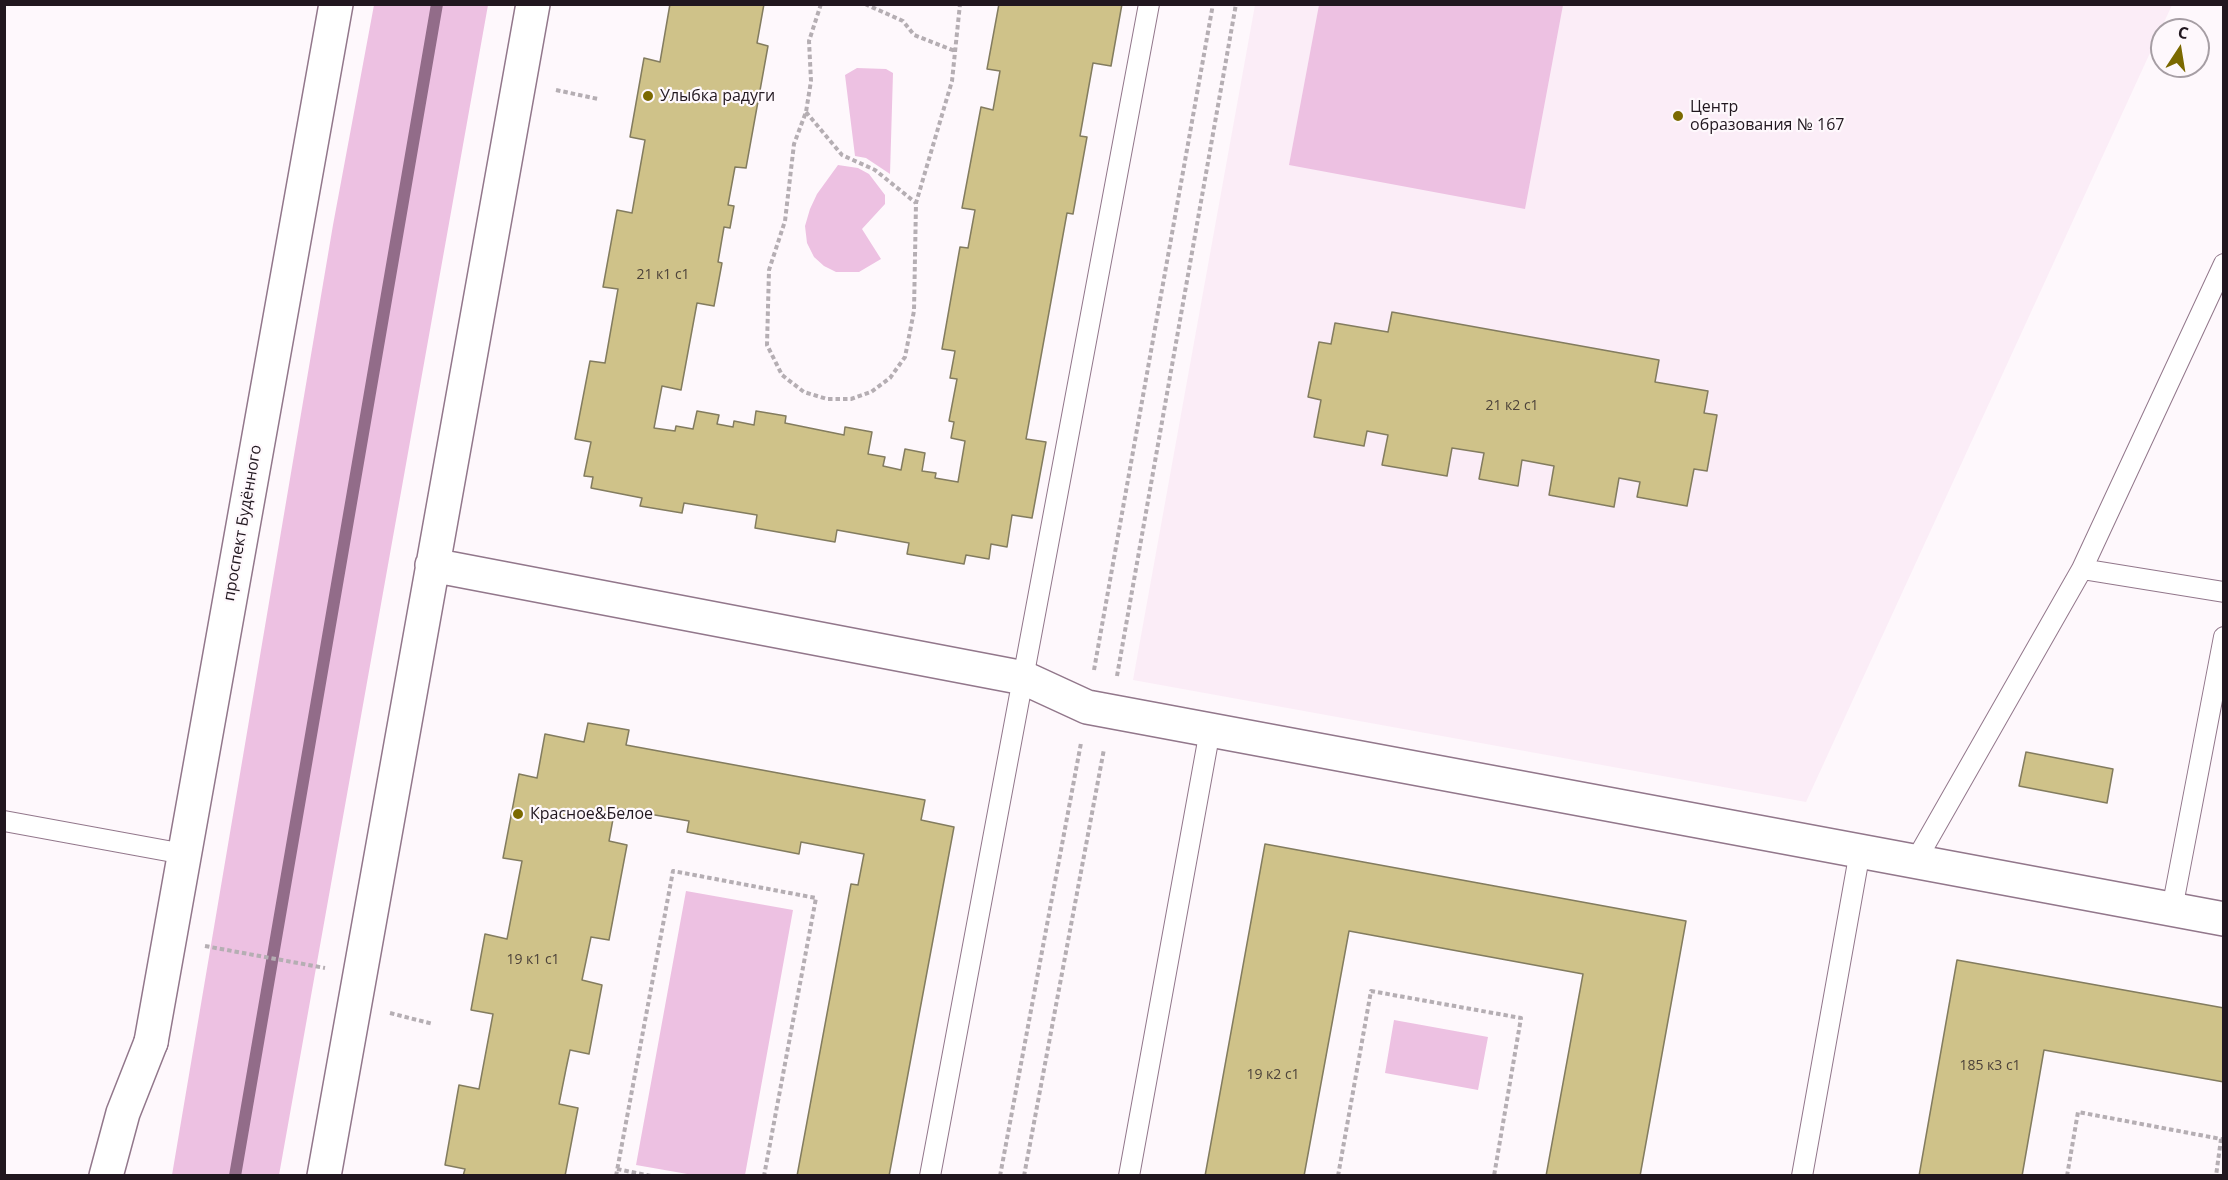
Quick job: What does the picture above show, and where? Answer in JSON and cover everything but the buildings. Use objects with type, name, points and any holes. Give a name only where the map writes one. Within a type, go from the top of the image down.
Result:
[{"type":"street","name":"проспект Будённого","points":[[127,1176],[336,4]]},
{"type":"street","points":[[324,1176],[533,4]]},
{"type":"street","points":[[432,565],[1024,678],[1099,710],[2223,919]]},
{"type":"street","name":"проспект Будённого","points":[[106,1176],[123,1113],[151,1042]]},
{"type":"lane","points":[[930,1176],[1149,4]]},
{"type":"lane","points":[[1915,862],[2082,568],[2223,264]]},
{"type":"lane","points":[[2082,568],[2223,592]]},
{"type":"lane","points":[[2172,909],[2223,637]]},
{"type":"lane","points":[[1129,1176],[1210,730]]},
{"type":"lane","points":[[4,820],[184,854]]},
{"type":"lane","points":[[1802,1176],[1860,851]]},
{"type":"path","points":[[821,4],[809,41],[811,81],[806,112],[794,144],[785,221],[768,270],[767,345],[782,375],[804,392],[835,399],[851,399],[871,392],[890,378],[905,357],[914,311],[916,203],[952,81],[960,4]]},
{"type":"path","points":[[865,4],[903,21],[914,35],[955,51]]},
{"type":"path","points":[[1024,1176],[1213,4]]},
{"type":"path","points":[[1000,1176],[1099,710],[1236,4]]},
{"type":"path","points":[[806,112],[842,155],[875,170],[916,203]]},
{"type":"path","points":[[616,1176],[673,871],[816,898],[764,1176]]},
{"type":"path","points":[[169,939],[360,974]]},
{"type":"path","points":[[1338,1176],[1371,992],[1521,1018],[1494,1176]]},
{"type":"path","points":[[2067,1176],[2078,1112],[2222,1139],[2216,1176]]},
{"type":"path","points":[[617,1169],[651,1176]]},
{"type":"shaded area","points":[[374,5],[488,5],[279,1175],[172,1175],[333,225]]},
{"type":"shaded area","points":[[1255,5],[2172,5],[2166,18],[2150,18],[2150,53],[1806,802],[1133,680]]},
{"type":"shaded area","points":[[1319,5],[1563,5],[1525,209],[1289,165]]},
{"type":"shaded area","points":[[857,68],[886,69],[893,73],[890,174],[866,158],[855,156],[845,75]]},
{"type":"shaded area","points":[[838,165],[858,168],[869,174],[885,195],[885,204],[862,229],[881,259],[859,272],[836,272],[824,266],[814,257],[807,243],[805,226],[810,209],[817,194]]},
{"type":"shaded area","points":[[686,891],[793,910],[745,1175],[693,1175],[636,1165]]},
{"type":"shaded area","points":[[1394,1020],[1488,1037],[1478,1090],[1385,1073]]},
{"type":"waterway","points":[[235,1176],[437,4]]},
{"type":"place","name":"Улыбка радуги","points":[[648,96]]},
{"type":"place","name":"Центр образования № 167","points":[[1678,116]]},
{"type":"place","name":"Красное&Белое","points":[[518,814]]}]
